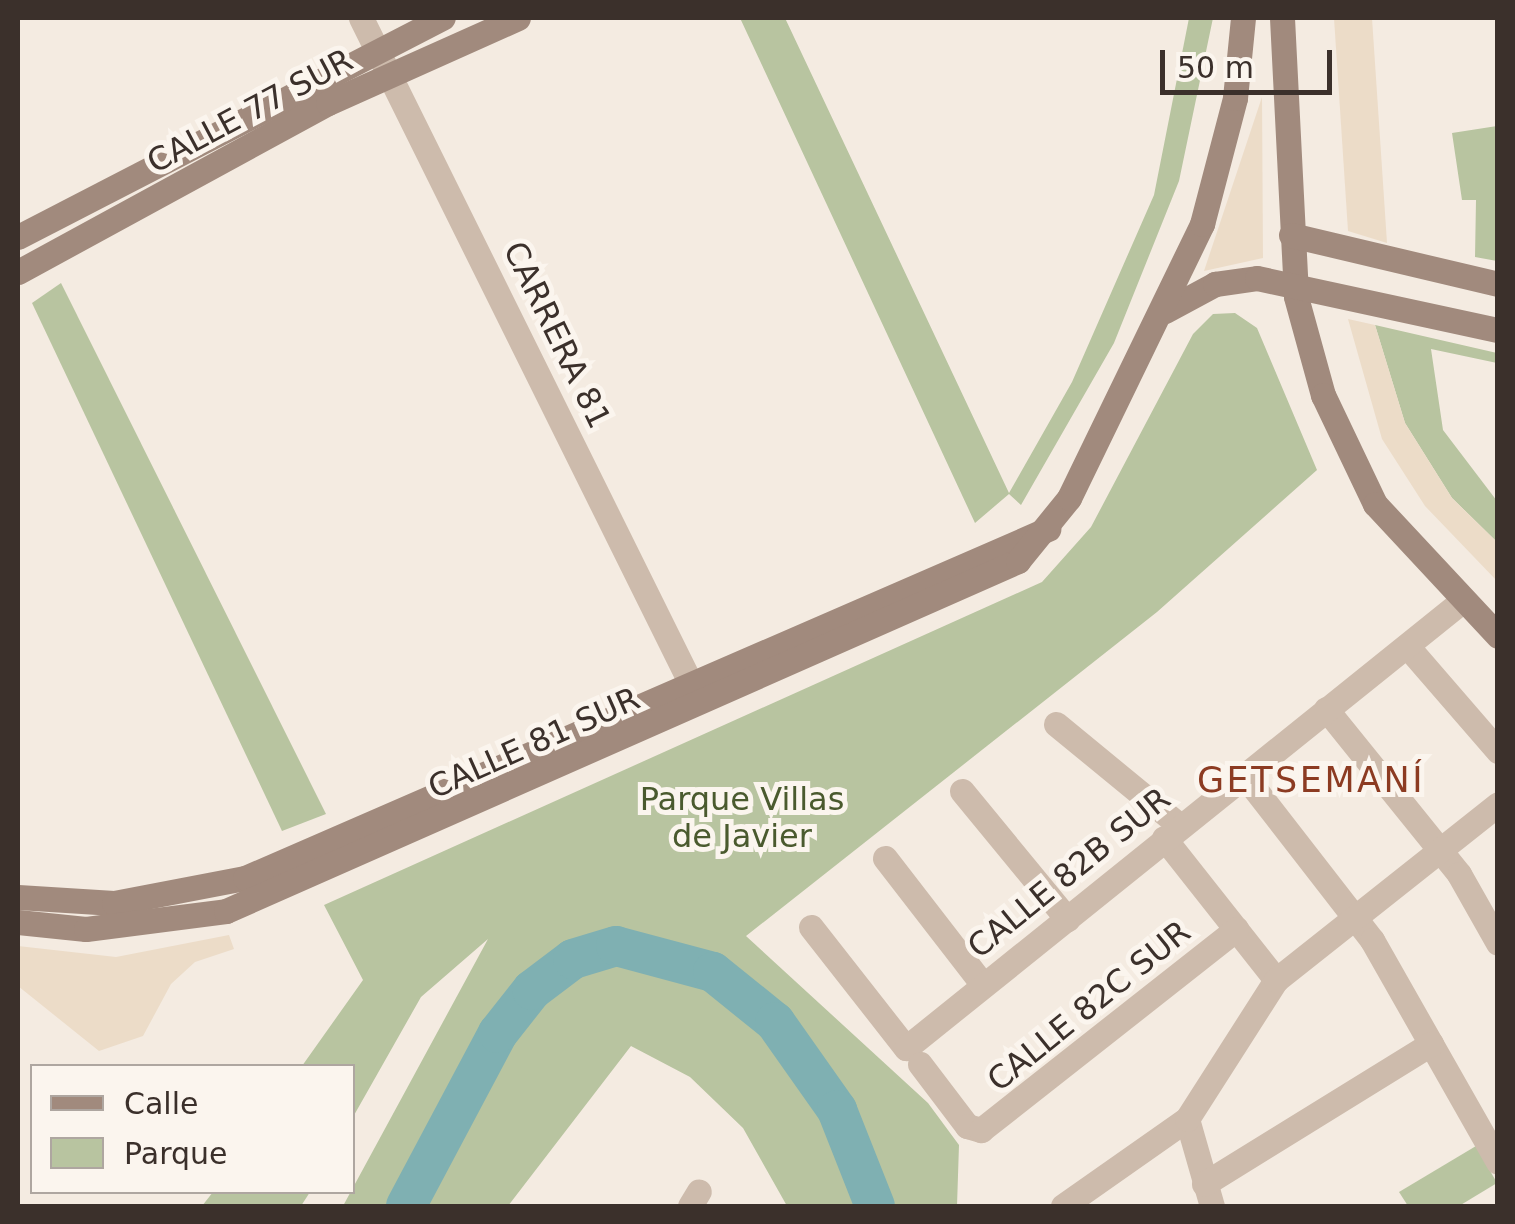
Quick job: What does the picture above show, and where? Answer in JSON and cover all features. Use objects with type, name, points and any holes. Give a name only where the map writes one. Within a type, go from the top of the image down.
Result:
[{"type":"street","name":"CARRERA 81","points":[[360,18],[690,682]]},
{"type":"street","name":"CALLE 77 SUR","points":[[18,237],[376,47],[443,18]]},
{"type":"street","name":"CALLE 77 SUR","points":[[18,272],[390,74],[518,18]]},
{"type":"street","name":"CALLE 81 SUR","points":[[18,922],[86,929],[226,911],[996,573],[1048,529],[1165,312],[1219,165],[1243,18]]},
{"type":"street","points":[[1282,18],[1294,281],[1311,361],[1359,476],[1462,601],[1498,636]]},
{"type":"street","points":[[1292,234],[1498,284]]},
{"type":"street","points":[[1165,312],[1216,284],[1294,281],[1498,330]]},
{"type":"street","name":"CALLE 81 SUR","points":[[18,897],[114,904],[245,878],[1048,529]]},
{"type":"street","name":"CALLE 82B SUR","points":[[913,1056],[983,985],[1462,601]]},
{"type":"street","points":[[1407,646],[1498,752]]},
{"type":"street","points":[[1326,709],[1439,850],[1498,942]]},
{"type":"street","points":[[1056,724],[1171,832],[1236,929],[1276,980]]},
{"type":"street","points":[[1244,775],[1354,915],[1490,1133],[1498,1162]]},
{"type":"street","points":[[962,791],[1067,918]]},
{"type":"street","points":[[1063,1206],[1187,1119],[1276,980],[1498,804]]},
{"type":"street","points":[[886,858],[983,985]]},
{"type":"street","points":[[811,927],[913,1056]]},
{"type":"street","name":"CALLE 82C SUR","points":[[913,1056],[968,1126],[981,1130],[1236,929]]},
{"type":"street","points":[[1187,1119],[1208,1195],[1431,1044]]},
{"type":"green space","points":[[740,18],[785,18],[1009,493],[1072,382],[1154,195],[1189,18],[1213,18],[1179,181],[1114,343],[1021,505],[1009,494],[975,523]]},
{"type":"green space","points":[[1498,126],[1497,261],[1475,257],[1476,200],[1462,200],[1452,133]]},
{"type":"green space","points":[[61,283],[326,814],[282,831],[32,303]]},
{"type":"green space","name":"Parque Villas de Javier","points":[[1235,313],[1257,328],[1317,470],[1157,612],[746,936],[928,1103],[959,1145],[957,1206],[787,1206],[743,1128],[690,1077],[631,1046],[508,1206],[343,1206],[350,1194],[355,1194],[355,1184],[488,939],[421,997],[355,1113],[355,1064],[303,1064],[363,980],[324,905],[1042,582],[1091,527],[1193,334],[1213,314]]},
{"type":"green space","points":[[1375,325],[1497,353],[1497,363],[1431,349],[1443,430],[1497,501],[1497,542],[1452,498],[1405,423]]},
{"type":"green space","points":[[1476,1146],[1497,1183],[1459,1206],[1408,1206],[1399,1192]]},
{"type":"green space","points":[[211,1194],[309,1194],[301,1206],[202,1206]]},
{"type":"shaded area","points":[[1334,18],[1372,18],[1387,243],[1348,231]]},
{"type":"shaded area","points":[[1262,97],[1263,258],[1204,271]]},
{"type":"shaded area","points":[[1348,319],[1375,325],[1405,423],[1452,498],[1497,542],[1497,581],[1425,506],[1382,439]]},
{"type":"shaded area","points":[[229,935],[234,949],[195,962],[171,984],[143,1036],[99,1051],[18,986],[18,946],[116,957]]},
{"type":"waterway","points":[[406,1206],[498,1033],[532,990],[573,959],[616,946],[713,972],[775,1022],[837,1110],[875,1206]]},
{"type":"district","name":"GETSEMANÍ","points":[[1311,780]]}]
